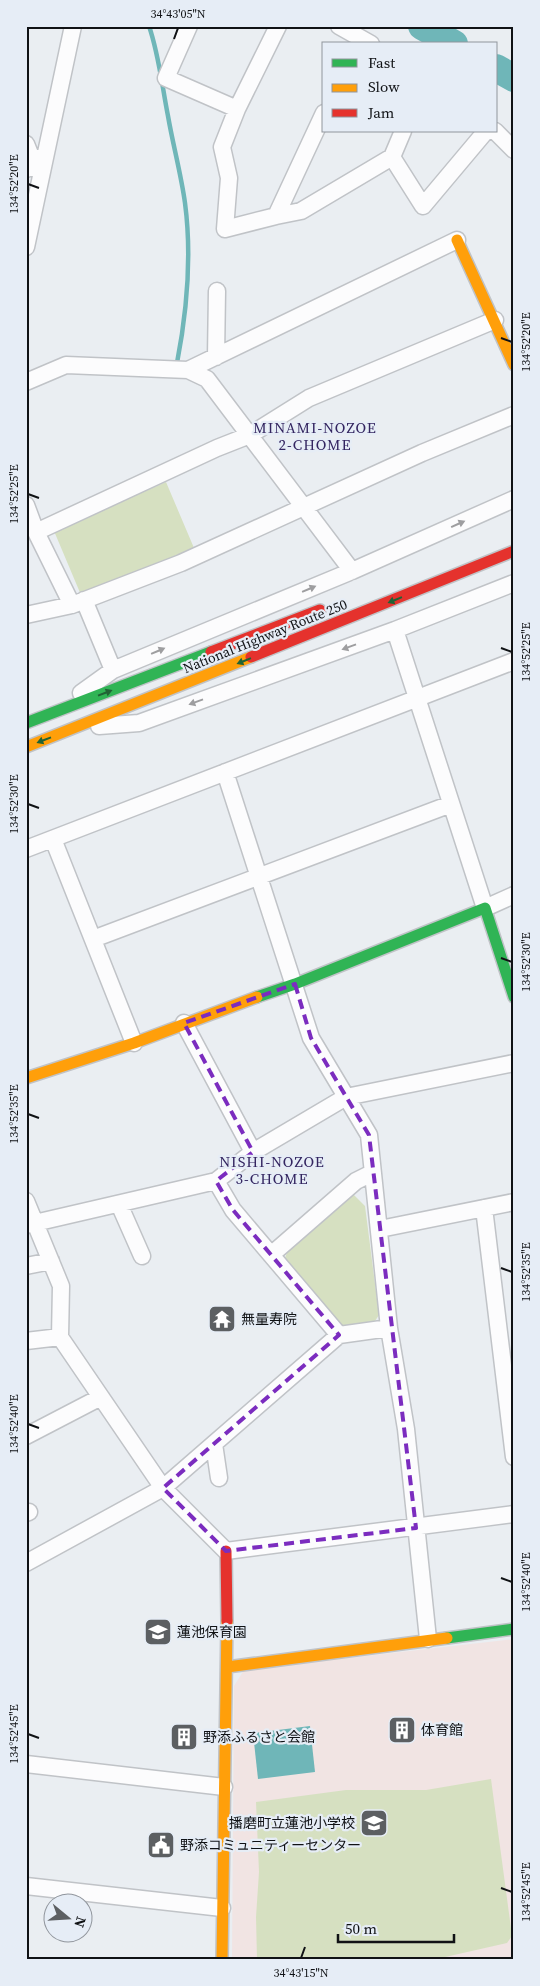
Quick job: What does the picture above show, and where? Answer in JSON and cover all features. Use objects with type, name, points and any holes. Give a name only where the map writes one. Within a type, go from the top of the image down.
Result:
[{"type":"main road","points":[[457,240],[514,365]]},
{"type":"main road","name":"National Highway Route 250","points":[[26,747],[514,551]]},
{"type":"main road","name":"National Highway Route 250","points":[[26,723],[333,605]]},
{"type":"main road","points":[[26,1077],[134,1043],[184,1023],[295,984],[485,908],[514,997]]},
{"type":"main road","points":[[222,1960],[227,1667],[226,1551]]},
{"type":"main road","points":[[227,1667],[514,1629]]},
{"type":"street","points":[[26,246],[73,26]]},
{"type":"street","points":[[189,26],[166,78],[237,109]]},
{"type":"street","points":[[278,26],[237,109],[222,147],[229,178],[225,229],[301,211],[392,157],[404,132]]},
{"type":"street","points":[[339,26],[362,41]]},
{"type":"street","points":[[276,216],[322,117]]},
{"type":"street","points":[[392,157],[423,206],[485,132]]},
{"type":"street","points":[[496,132],[514,150]]},
{"type":"street","points":[[26,144],[30,154],[43,164]]},
{"type":"street","points":[[26,168],[43,164]]},
{"type":"street","points":[[188,370],[457,240]]},
{"type":"street","points":[[216,357],[217,291]]},
{"type":"street","points":[[36,532],[217,448],[250,435],[309,398],[495,320]]},
{"type":"street","points":[[26,382],[66,365],[188,370],[207,379],[352,571]]},
{"type":"street","points":[[26,615],[78,602],[180,563],[422,453],[514,415]]},
{"type":"street","points":[[51,714],[113,670],[352,571],[514,499]]},
{"type":"street","points":[[26,505],[36,532],[78,602],[113,670]]},
{"type":"street","points":[[77,727],[139,723],[395,630],[514,583]]},
{"type":"street","points":[[395,630],[485,908],[514,895]]},
{"type":"street","points":[[26,848],[514,661]]},
{"type":"street","points":[[225,772],[311,1038],[369,1136],[390,1328],[406,1429],[428,1639]]},
{"type":"street","points":[[93,939],[451,804]]},
{"type":"street","points":[[53,839],[134,1043]]},
{"type":"street","points":[[184,1023],[253,1152]]},
{"type":"street","points":[[31,1224],[216,1181],[253,1152],[346,1097],[514,1062]]},
{"type":"street","points":[[270,1255],[356,1181],[372,1173]]},
{"type":"street","points":[[216,1181],[233,1210],[339,1335]]},
{"type":"street","points":[[26,1201],[31,1224],[61,1286],[60,1337],[163,1488],[226,1551],[514,1514]]},
{"type":"street","points":[[380,1229],[514,1202]]},
{"type":"street","points":[[119,1204],[142,1256]]},
{"type":"street","points":[[484,1208],[514,1458]]},
{"type":"street","points":[[26,1266],[51,1262]]},
{"type":"street","points":[[26,1563],[163,1488],[339,1335],[390,1328]]},
{"type":"street","points":[[26,1341],[60,1337]]},
{"type":"street","points":[[26,1436],[101,1397]]},
{"type":"street","points":[[214,1444],[222,1468]]},
{"type":"street","points":[[26,1764],[224,1787]]},
{"type":"street","points":[[26,1886],[222,1908]]},
{"type":"highlighted area","points":[[295,984],[311,1038],[369,1135],[416,1528],[226,1551],[163,1488],[339,1335],[233,1210],[216,1181],[253,1152],[184,1023]]},
{"type":"shaded area","name":"播磨町立蓮池小学校","points":[[514,1639],[514,1960],[232,1960],[234,1686],[244,1670]]},
{"type":"green space","points":[[166,482],[194,548],[81,595],[54,531]]},
{"type":"green space","points":[[352,1193],[365,1206],[379,1315],[373,1324],[347,1328],[337,1322],[284,1260],[290,1246]]},
{"type":"green space","points":[[491,1779],[512,1936],[507,1943],[432,1960],[257,1960],[256,1917],[259,1872],[256,1802],[346,1790],[426,1790]]},
{"type":"water","points":[[310,1726],[315,1772],[258,1779],[253,1733]]},
{"type":"waterway","points":[[149,26],[158,59],[187,223],[187,283],[177,363]]},
{"type":"waterway","points":[[422,26],[450,42]]},
{"type":"waterway","points":[[498,69],[514,78]]},
{"type":"traffic: fast","points":[[26,723],[211,652]]},
{"type":"traffic: fast","points":[[257,997],[295,984],[485,908],[514,997]]},
{"type":"traffic: fast","points":[[447,1638],[514,1629]]},
{"type":"traffic: slow","points":[[457,240],[514,365]]},
{"type":"traffic: slow","points":[[26,747],[251,657]]},
{"type":"traffic: slow","points":[[26,1078],[134,1043],[257,997]]},
{"type":"traffic: slow","points":[[222,1960],[227,1621]]},
{"type":"traffic: slow","points":[[227,1667],[447,1638]]},
{"type":"traffic: jam","points":[[251,657],[514,551]]},
{"type":"traffic: jam","points":[[211,652],[320,610]]},
{"type":"traffic: jam","points":[[226,1551],[227,1621]]},
{"type":"place","name":"無量寿院","points":[[222,1319]]},
{"type":"place","name":"蓮池保育園","points":[[158,1632]]},
{"type":"place","name":"体育館","points":[[402,1730]]},
{"type":"place","name":"野添ふるさと会館","points":[[184,1737]]},
{"type":"place","name":"播磨町立蓮池小学校","points":[[374,1823]]},
{"type":"place","name":"野添コミュニティーセンター","points":[[161,1845]]},
{"type":"district","name":"MINAMI-NOZOE 2-CHOME","points":[[315,436]]},
{"type":"district","name":"NISHI-NOZOE 3-CHOME","points":[[272,1170]]}]
